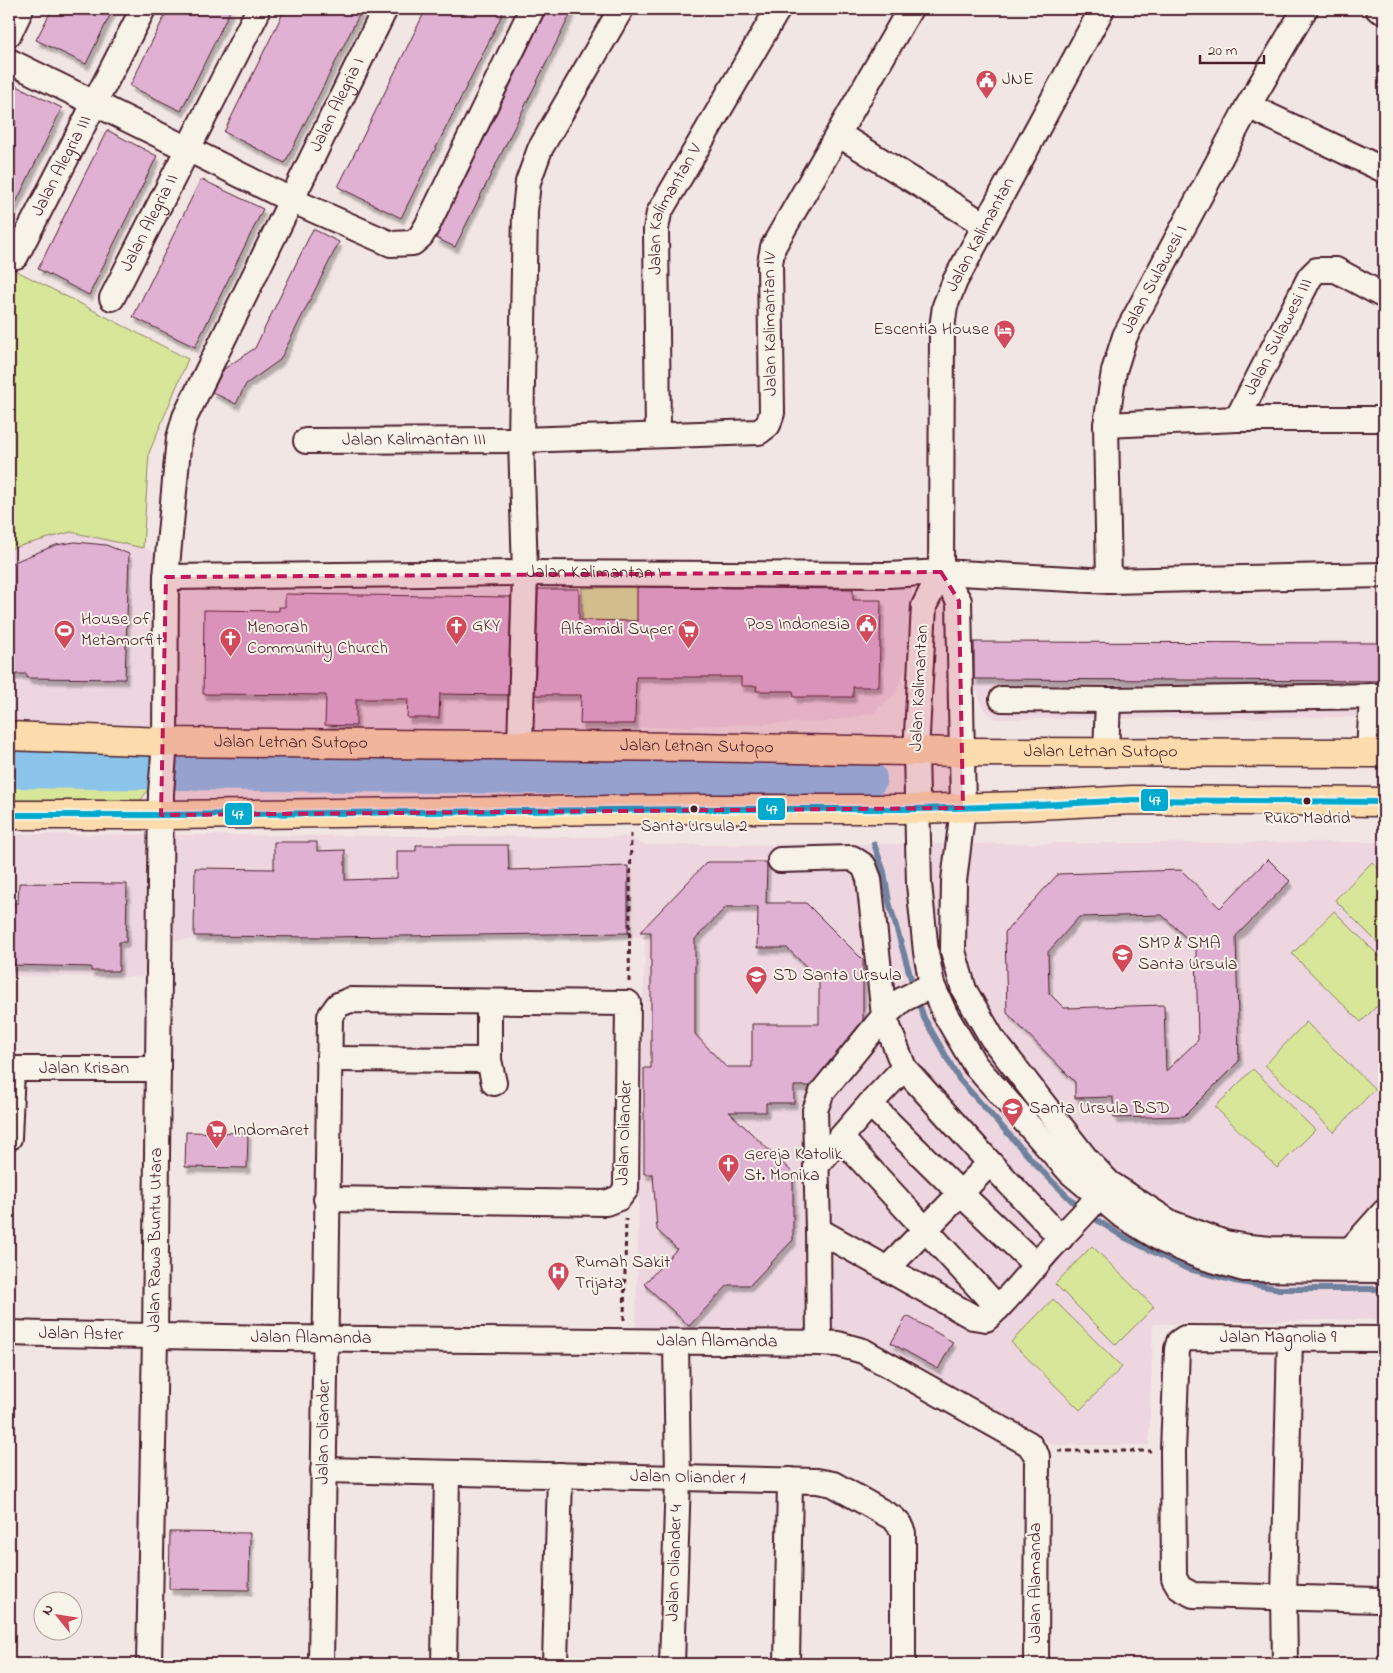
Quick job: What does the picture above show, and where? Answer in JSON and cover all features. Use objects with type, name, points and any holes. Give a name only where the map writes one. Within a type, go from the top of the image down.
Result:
[{"type":"main road","name":"Jalan Letnan Sutopo","points":[[9,736],[164,752],[520,746],[1106,754],[1377,753]]},
{"type":"main road","points":[[9,814],[161,804],[631,810],[916,809],[1132,800],[1384,802]]},
{"type":"street","points":[[9,34],[21,9]]},
{"type":"street","name":"Jalan Alegria III","points":[[16,256],[143,9]]},
{"type":"street","name":"Jalan Alegria I","points":[[166,577],[179,438],[185,417],[384,9]]},
{"type":"street","points":[[9,62],[291,200],[391,244],[412,243],[421,236],[427,226],[532,9]]},
{"type":"street","points":[[520,746],[525,573],[521,440],[525,212],[528,182],[540,150],[621,9]]},
{"type":"street","name":"Jalan Kalimantan V","points":[[658,435],[656,230],[659,213],[778,9]]},
{"type":"street","name":"Jalan Kalimantan IV","points":[[521,440],[759,432],[768,425],[772,413],[770,255],[910,9]]},
{"type":"street","name":"Jalan Kalimantan","points":[[1096,1200],[975,1065],[945,1014],[918,991],[926,952],[919,884],[916,752],[924,606],[942,572],[943,321],[945,306],[955,281],[1102,9]]},
{"type":"street","name":"Jalan Sulawesi I","points":[[1109,581],[1106,425],[1114,371],[1125,336],[1248,106],[1306,9]]},
{"type":"street","points":[[1378,9],[1384,12]]},
{"type":"street","name":"Jalan Alegria II","points":[[112,298],[256,15]]},
{"type":"street","points":[[1248,106],[1384,170]]},
{"type":"street","points":[[838,134],[986,225]]},
{"type":"street","name":"Jalan Sulawesi III","points":[[1237,419],[1310,277],[1317,270],[1336,270],[1371,291],[1384,296]]},
{"type":"street","points":[[1106,425],[1237,419],[1384,419]]},
{"type":"street","name":"Jalan Kalimantan III","points":[[306,441],[521,440]]},
{"type":"street","name":"Jalan Kalimantan","points":[[942,572],[959,601],[964,808],[954,881],[954,951],[964,990],[992,1038],[1087,1160],[1096,1200]]},
{"type":"street","name":"Jalan Kalimantan I","points":[[166,577],[525,573],[888,574],[942,572],[1109,581],[1384,575]]},
{"type":"street","name":"Jalan Rawa Buntu Utara","points":[[149,1664],[166,577]]},
{"type":"street","points":[[1002,699],[1108,700],[1378,696],[1377,753]]},
{"type":"street","points":[[1106,754],[1108,700]]},
{"type":"street","points":[[780,860],[852,858],[864,866],[869,879],[884,1016],[904,1068],[1061,1238]]},
{"type":"street","points":[[819,1343],[815,1110],[822,1092],[884,1016],[918,991]]},
{"type":"street","name":"Jalan Oliander","points":[[321,1664],[324,1338],[326,1199],[330,1016],[338,1005],[350,1000],[628,1002],[626,1189],[619,1198],[606,1203],[326,1199]]},
{"type":"street","points":[[329,1059],[492,1071],[489,1002]]},
{"type":"street","points":[[816,1166],[904,1068]]},
{"type":"street","points":[[9,1138],[10,1069]]},
{"type":"street","name":"Jalan Krisan","points":[[10,1069],[158,1069]]},
{"type":"street","points":[[870,1104],[960,1194],[1036,1265]]},
{"type":"street","points":[[841,1138],[998,1308]]},
{"type":"street","points":[[887,1269],[990,1163]]},
{"type":"street","points":[[818,1230],[973,1317],[986,1318],[998,1308],[1096,1200],[1164,1242],[1200,1245],[1244,1269],[1276,1270],[1350,1260],[1384,1250]]},
{"type":"street","points":[[1350,1260],[1384,1212]]},
{"type":"street","points":[[1350,1260],[1384,1270]]},
{"type":"street","name":"Jalan Aster","points":[[9,1333],[155,1337]]},
{"type":"street","name":"Jalan Alamanda","points":[[155,1337],[819,1343],[838,1344],[862,1351],[1029,1444],[1034,1450],[1037,1456],[1036,1664]]},
{"type":"street","name":"Jalan Magnolia 9","points":[[1173,1451],[1177,1349],[1179,1342],[1185,1338],[1384,1339]]},
{"type":"street","points":[[1285,1664],[1284,1597],[1290,1338]]},
{"type":"street","name":"Jalan Oliander 4","points":[[672,1664],[678,1478],[676,1342]]},
{"type":"street","points":[[1173,1451],[1174,1578],[1180,1588],[1192,1595],[1379,1600],[1384,1598]]},
{"type":"street","name":"Jalan Oliander 1","points":[[323,1470],[790,1480],[817,1481],[832,1484],[893,1518],[899,1524],[903,1533],[903,1664]]},
{"type":"street","points":[[444,1664],[447,1472]]},
{"type":"street","points":[[556,1664],[560,1475]]},
{"type":"street","points":[[787,1664],[790,1480]]},
{"type":"path","points":[[628,1002],[631,810]]},
{"type":"path","points":[[624,1340],[626,1189]]},
{"type":"path","points":[[1034,1450],[1173,1451]]},
{"type":"highlighted area","points":[[941,572],[959,601],[963,808],[161,815],[166,577]]},
{"type":"shaded area","points":[[71,532],[148,549],[194,591],[912,586],[905,669],[895,694],[873,713],[826,722],[519,731],[199,730],[9,724],[9,549]]},
{"type":"shaded area","points":[[1384,641],[1384,717],[996,719],[983,709],[973,679],[974,642]]},
{"type":"shaded area","name":"Santa Ursula BSD","points":[[9,834],[625,837],[647,845],[1384,842],[1384,1319],[1153,1324],[1149,1445],[1054,1445],[854,1332],[636,1328],[645,937],[147,940],[148,977],[9,976]]},
{"type":"green space","points":[[9,267],[188,359],[149,453],[143,548],[71,532],[9,549]]},
{"type":"green space","points":[[637,587],[637,621],[582,621],[582,588]]},
{"type":"green space","points":[[9,751],[143,753],[152,763],[151,780],[146,793],[138,803],[9,802],[9,786],[136,787],[138,764],[9,762]]},
{"type":"green space","points":[[1372,862],[1384,874],[1384,949],[1335,900]]},
{"type":"green space","points":[[1334,911],[1384,961],[1384,999],[1361,1022],[1292,954]]},
{"type":"green space","points":[[1306,1022],[1375,1089],[1334,1132],[1265,1065]]},
{"type":"green space","points":[[1253,1069],[1315,1130],[1277,1168],[1215,1107]]},
{"type":"green space","points":[[1092,1246],[1154,1307],[1116,1345],[1055,1284]]},
{"type":"green space","points":[[1053,1299],[1122,1367],[1080,1410],[1011,1342]]},
{"type":"water","points":[[9,762],[138,764],[137,787],[9,786]]},
{"type":"building","points":[[52,9],[113,9],[86,64],[36,40]]},
{"type":"building","points":[[168,9],[231,9],[181,111],[130,86]]},
{"type":"building","points":[[285,9],[362,9],[285,163],[224,132]]},
{"type":"building","points":[[426,9],[505,9],[401,218],[338,187]]},
{"type":"building","points":[[546,9],[573,9],[455,247],[436,238]]},
{"type":"building","points":[[9,82],[62,108],[9,217]]},
{"type":"building","points":[[107,130],[157,156],[89,295],[38,269]]},
{"type":"building","points":[[201,179],[263,209],[195,347],[133,317]]},
{"type":"building","points":[[313,229],[339,242],[280,360],[246,384],[236,404],[212,392],[224,369],[255,348]]},
{"type":"building","points":[[75,542],[106,545],[129,554],[125,679],[27,678],[27,674],[9,674],[9,564],[56,545]]},
{"type":"building","points":[[637,587],[853,589],[853,600],[881,600],[879,687],[853,687],[853,697],[794,697],[793,691],[756,691],[757,686],[741,686],[741,677],[636,677],[635,724],[580,724],[581,695],[535,695],[538,589],[579,589],[579,620],[637,621]]},
{"type":"building","points":[[285,594],[511,597],[508,695],[440,694],[439,718],[407,718],[408,699],[356,699],[356,726],[325,725],[326,695],[203,694],[204,610],[279,611],[279,607],[285,607]]},
{"type":"building","points":[[974,642],[1384,643],[1384,681],[974,679]]},
{"type":"building","points":[[274,842],[317,842],[317,851],[345,850],[345,880],[397,878],[397,851],[416,851],[416,845],[508,845],[509,870],[628,866],[628,933],[323,937],[194,936],[195,868],[274,869]]},
{"type":"building","name":"SMP & SMA Santa Ursula","points":[[1268,859],[1290,881],[1236,936],[1239,1061],[1184,1116],[1114,1118],[1113,1097],[1075,1098],[1075,1082],[1007,1013],[1005,932],[1058,874],[1181,870],[1220,908]],"holes":[[[1162,915],[1196,947],[1198,1040],[1166,1071],[1164,1005],[1064,1008],[1049,993],[1048,952],[1079,917]]]},
{"type":"building","points":[[707,862],[767,862],[766,903],[806,903],[863,960],[863,1020],[810,1086],[794,1086],[794,1103],[766,1103],[766,1112],[729,1112],[793,1173],[793,1240],[750,1285],[728,1285],[689,1326],[644,1284],[677,1249],[657,1230],[653,1174],[644,1174],[644,1068],[651,1068],[651,932],[640,932]],"holes":[[[726,907],[758,907],[757,948],[787,948],[819,979],[819,1024],[752,1024],[752,1067],[726,1067],[695,1034],[695,939]]]},
{"type":"building","points":[[19,883],[127,884],[126,942],[119,942],[119,971],[91,971],[91,967],[9,965],[9,903],[18,903]]},
{"type":"building","name":"Indomaret","points":[[186,1132],[248,1133],[247,1168],[185,1167]]},
{"type":"building","points":[[907,1316],[953,1342],[938,1369],[891,1343]]},
{"type":"building","points":[[170,1532],[250,1533],[249,1590],[169,1589]]},
{"type":"waterway","points":[[9,769],[868,779]]},
{"type":"waterway","points":[[874,844],[884,872],[889,902],[914,989]]},
{"type":"waterway","points":[[917,998],[924,1018],[959,1079],[1039,1168],[1081,1210]]},
{"type":"waterway","points":[[1089,1215],[1122,1236],[1186,1268],[1235,1281],[1279,1289],[1384,1289]]},
{"type":"transit line","name":"47","points":[[9,815],[917,809],[1132,800],[1384,802]]},
{"type":"place","name":"JNE","points":[[986,99]]},
{"type":"place","name":"Escentia House","points":[[1005,349]]},
{"type":"place","name":"Pos Indonesia","points":[[866,644]]},
{"type":"place","name":"GKY","points":[[456,645]]},
{"type":"place","name":"House of Metamorfit","points":[[65,649]]},
{"type":"place","name":"Alfamidi Super","points":[[689,649]]},
{"type":"place","name":"Menorah Community Church","points":[[231,657]]},
{"type":"place","name":"Ruko Madrid","points":[[1307,801]]},
{"type":"place","name":"Santa Ursula 2","points":[[694,809]]},
{"type":"place","name":"SMP & SMA Santa Ursula","points":[[1122,973]]},
{"type":"place","name":"SD Santa Ursula","points":[[757,995]]},
{"type":"place","name":"Santa Ursula BSD","points":[[1013,1128]]},
{"type":"place","name":"Indomaret","points":[[217,1150]]},
{"type":"place","name":"Gereja Katolik St. Monika","points":[[728,1184]]},
{"type":"place","name":"Rumah Sakit Trijata","points":[[559,1292]]}]
